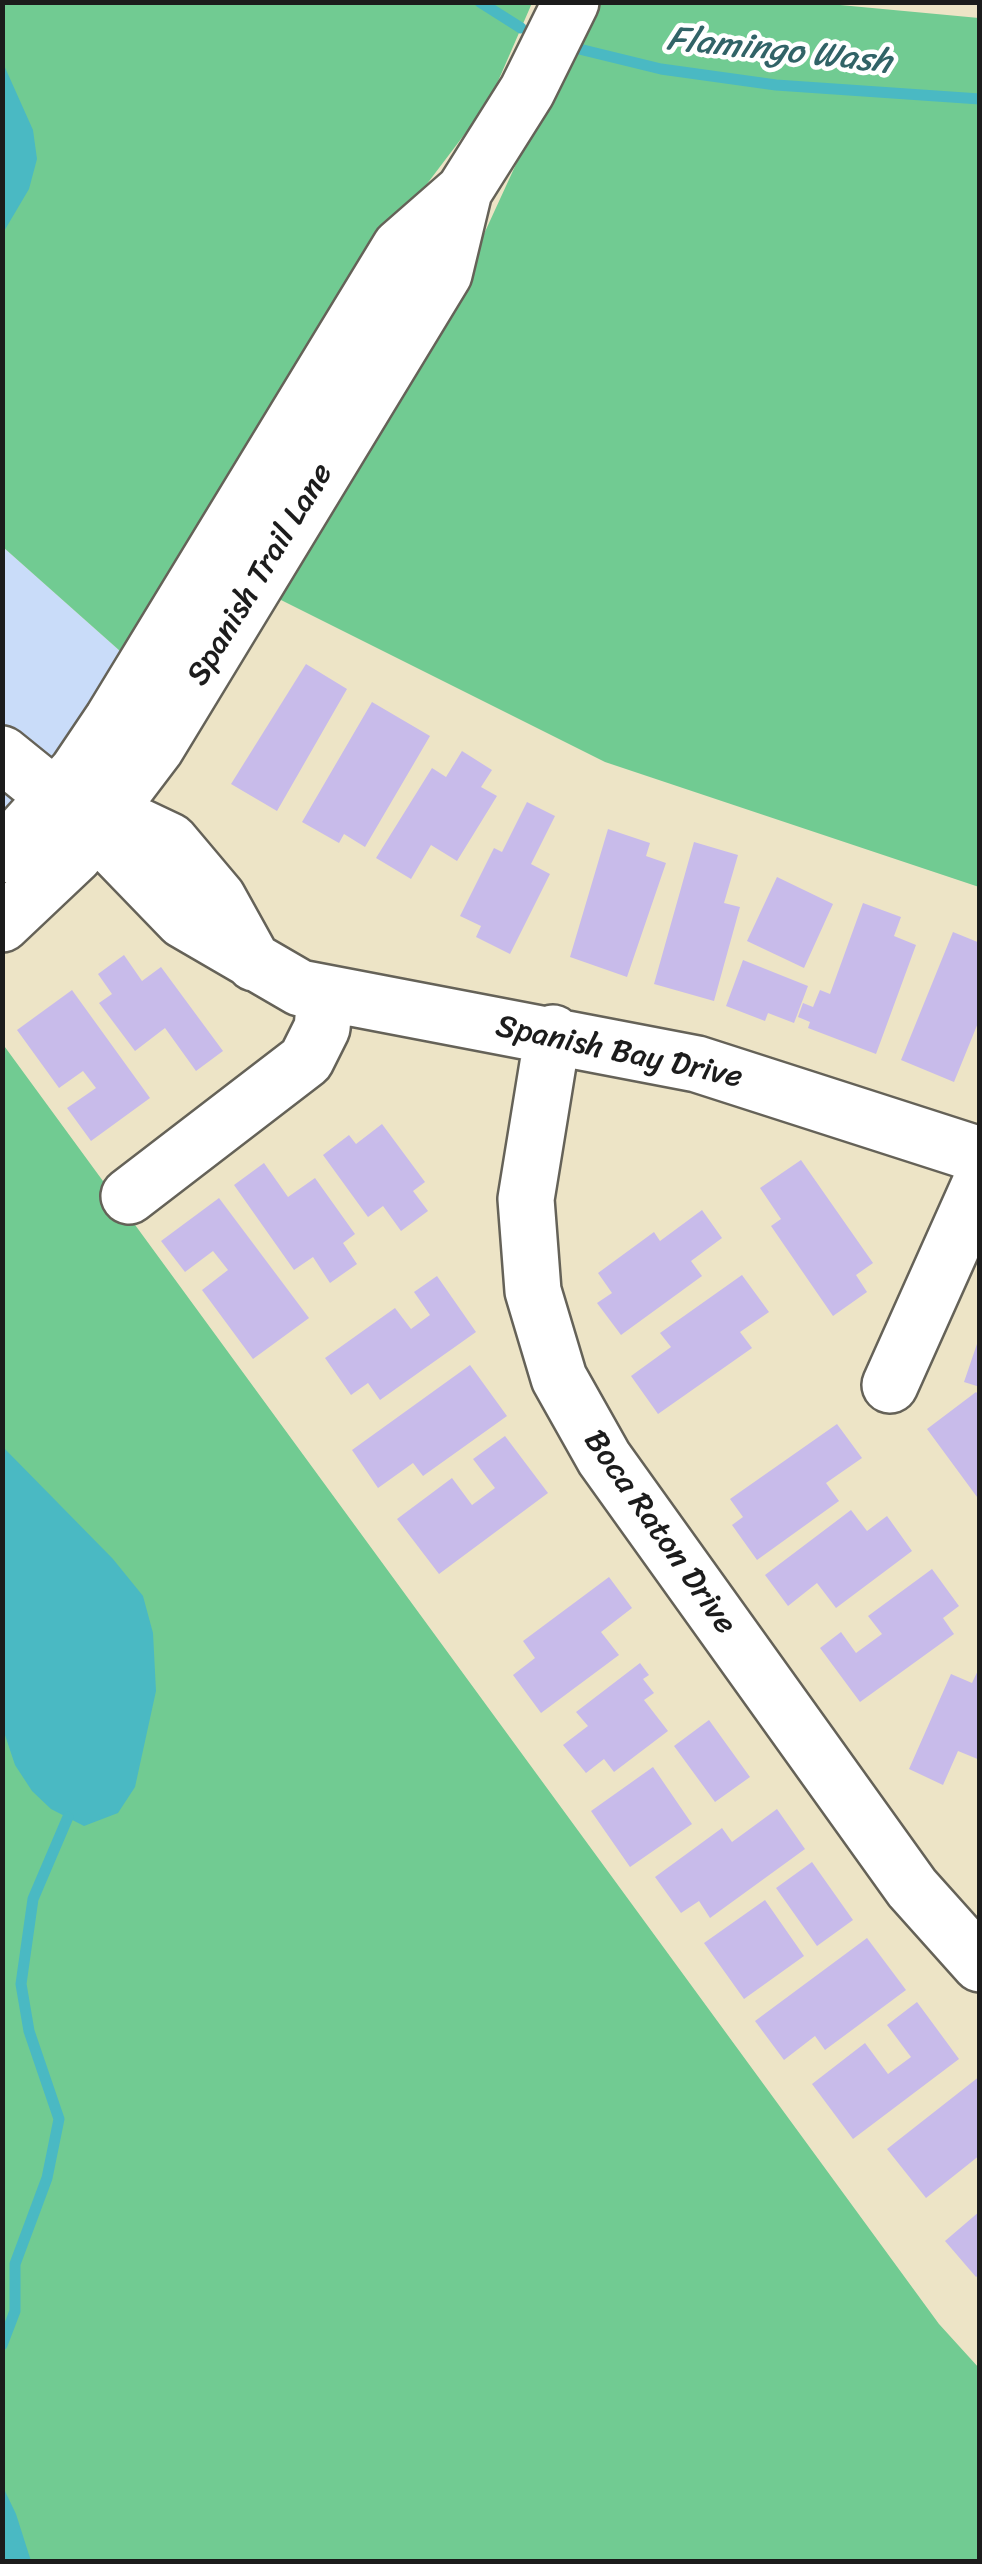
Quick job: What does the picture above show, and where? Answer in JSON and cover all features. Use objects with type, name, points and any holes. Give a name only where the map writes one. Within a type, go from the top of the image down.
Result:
[{"type":"street","name":"Spanish Trail Lane","points":[[2,855],[76,814],[156,748],[444,274],[464,190],[527,91],[571,2]]},
{"type":"street","points":[[2,754],[76,814]]},
{"type":"street","name":"Spanish Trail Lane","points":[[2,924],[76,814]]},
{"type":"street","name":"Spanish Bay Drive","points":[[76,814],[132,824],[170,841],[218,898],[255,965],[324,996],[553,1033],[697,1064],[980,1155]]},
{"type":"street","points":[[129,1196],[306,1060],[322,1028],[324,996]]},
{"type":"street","name":"Boca Raton Drive","points":[[553,1033],[526,1199],[533,1291],[559,1378],[579,1420],[638,1506],[912,1888],[980,1964]]},
{"type":"street","points":[[890,1385],[980,1184]]},
{"type":"shaded area","points":[[3,547],[129,659],[3,830]]},
{"type":"green space","points":[[808,2],[979,18],[979,887],[605,762],[267,593],[461,284],[590,3]]},
{"type":"green space","points":[[3,3],[532,3],[489,102],[386,238],[129,659],[3,547]]},
{"type":"green space","points":[[2,1043],[939,2324],[979,2368],[979,2561],[3,2561]]},
{"type":"water","points":[[3,63],[33,130],[37,159],[29,189],[3,233]]},
{"type":"water","points":[[3,1447],[113,1559],[143,1596],[153,1633],[156,1691],[135,1787],[118,1813],[84,1826],[51,1809],[32,1791],[15,1765],[3,1729]]},
{"type":"water","points":[[3,2487],[16,2514],[31,2561],[3,2561]]},
{"type":"building","points":[[306,664],[347,689],[277,811],[231,784]]},
{"type":"building","points":[[372,702],[430,736],[365,847],[344,834],[339,843],[302,822]]},
{"type":"building","points":[[462,751],[492,770],[481,787],[497,796],[457,861],[431,845],[411,879],[376,858],[432,768],[446,777]]},
{"type":"building","points":[[527,802],[555,816],[531,864],[550,874],[510,954],[476,937],[481,926],[460,916],[494,848],[502,852]]},
{"type":"building","points":[[608,829],[650,843],[646,856],[666,863],[627,977],[570,957]]},
{"type":"building","points":[[694,842],[738,855],[724,903],[740,907],[714,1001],[654,984]]},
{"type":"building","points":[[777,877],[833,904],[804,968],[747,941]]},
{"type":"building","points":[[863,903],[901,917],[894,936],[916,945],[876,1054],[808,1028],[810,1022],[798,1017],[803,1003],[813,1007],[820,990],[830,994]]},
{"type":"building","points":[[953,932],[980,943],[980,1018],[954,1082],[901,1060]]},
{"type":"building","points":[[124,955],[142,981],[161,967],[223,1051],[196,1071],[165,1028],[135,1051],[99,1003],[112,994],[98,974]]},
{"type":"building","points":[[743,960],[808,986],[794,1023],[768,1013],[765,1021],[726,1006]]},
{"type":"building","points":[[72,990],[150,1098],[91,1141],[67,1108],[96,1088],[83,1071],[59,1088],[17,1030]]},
{"type":"building","points":[[382,1124],[425,1182],[413,1191],[428,1211],[401,1231],[383,1206],[368,1217],[323,1155],[349,1135],[356,1144]]},
{"type":"building","points":[[801,1160],[873,1263],[856,1275],[867,1292],[833,1316],[771,1226],[781,1219],[760,1188]]},
{"type":"building","points":[[264,1163],[288,1197],[315,1178],[355,1234],[343,1243],[357,1264],[330,1283],[313,1257],[294,1270],[234,1185]]},
{"type":"building","points":[[219,1198],[309,1318],[253,1359],[202,1290],[228,1270],[213,1251],[185,1272],[161,1241]]},
{"type":"building","points":[[702,1210],[722,1238],[691,1261],[702,1276],[621,1335],[597,1303],[612,1293],[598,1273],[654,1232],[660,1241]]},
{"type":"building","points":[[742,1275],[769,1312],[740,1332],[752,1348],[658,1414],[631,1376],[671,1347],[660,1333]]},
{"type":"building","points":[[437,1276],[476,1332],[380,1400],[368,1383],[351,1395],[325,1358],[395,1308],[411,1329],[430,1315],[414,1292]]},
{"type":"building","points":[[980,1338],[980,1387],[964,1382]]},
{"type":"building","points":[[470,1365],[507,1416],[423,1476],[413,1463],[378,1488],[352,1450]]},
{"type":"building","points":[[976,1392],[980,1396],[980,1501],[927,1429]]},
{"type":"building","points":[[837,1424],[862,1458],[826,1483],[839,1501],[757,1560],[732,1525],[743,1517],[730,1499]]},
{"type":"building","points":[[505,1436],[548,1493],[439,1574],[397,1519],[452,1478],[472,1505],[495,1488],[473,1459]]},
{"type":"building","points":[[851,1510],[867,1531],[887,1516],[912,1551],[836,1608],[817,1583],[788,1606],[765,1575]]},
{"type":"building","points":[[932,1569],[959,1606],[943,1618],[954,1634],[860,1702],[820,1648],[841,1632],[856,1653],[882,1634],[868,1616]]},
{"type":"building","points":[[609,1577],[632,1608],[601,1632],[619,1655],[541,1713],[513,1675],[535,1658],[523,1641]]},
{"type":"building","points":[[640,1663],[649,1675],[643,1679],[654,1693],[644,1700],[668,1731],[614,1772],[604,1759],[586,1773],[563,1745],[588,1726],[576,1712]]},
{"type":"building","points":[[980,1666],[980,1760],[958,1751],[943,1785],[909,1769],[951,1674],[972,1683]]},
{"type":"building","points":[[709,1720],[750,1777],[715,1802],[674,1746]]},
{"type":"building","points":[[653,1767],[692,1824],[630,1867],[591,1811]]},
{"type":"building","points":[[777,1809],[805,1849],[710,1918],[699,1901],[681,1913],[655,1877],[722,1828],[732,1842]]},
{"type":"building","points":[[812,1862],[853,1920],[817,1946],[776,1888]]},
{"type":"building","points":[[765,1900],[804,1956],[744,1999],[704,1943]]},
{"type":"building","points":[[867,1938],[906,1990],[825,2050],[815,2036],[784,2060],[755,2021]]},
{"type":"building","points":[[917,2002],[959,2059],[853,2139],[812,2084],[865,2043],[888,2074],[911,2057],[887,2025]]},
{"type":"building","points":[[980,2076],[980,2155],[926,2198],[887,2149]]},
{"type":"building","points":[[980,2211],[980,2274],[976,2277],[945,2241]]},
{"type":"waterway","name":"Flamingo Wash","points":[[480,2],[521,28]]},
{"type":"waterway","name":"Flamingo Wash","points":[[575,48],[661,69],[776,85],[980,99]]},
{"type":"waterway","points":[[2,2345],[15,2311],[15,2264],[47,2178],[59,2119],[29,2031],[21,1984],[33,1899],[68,1817]]}]
